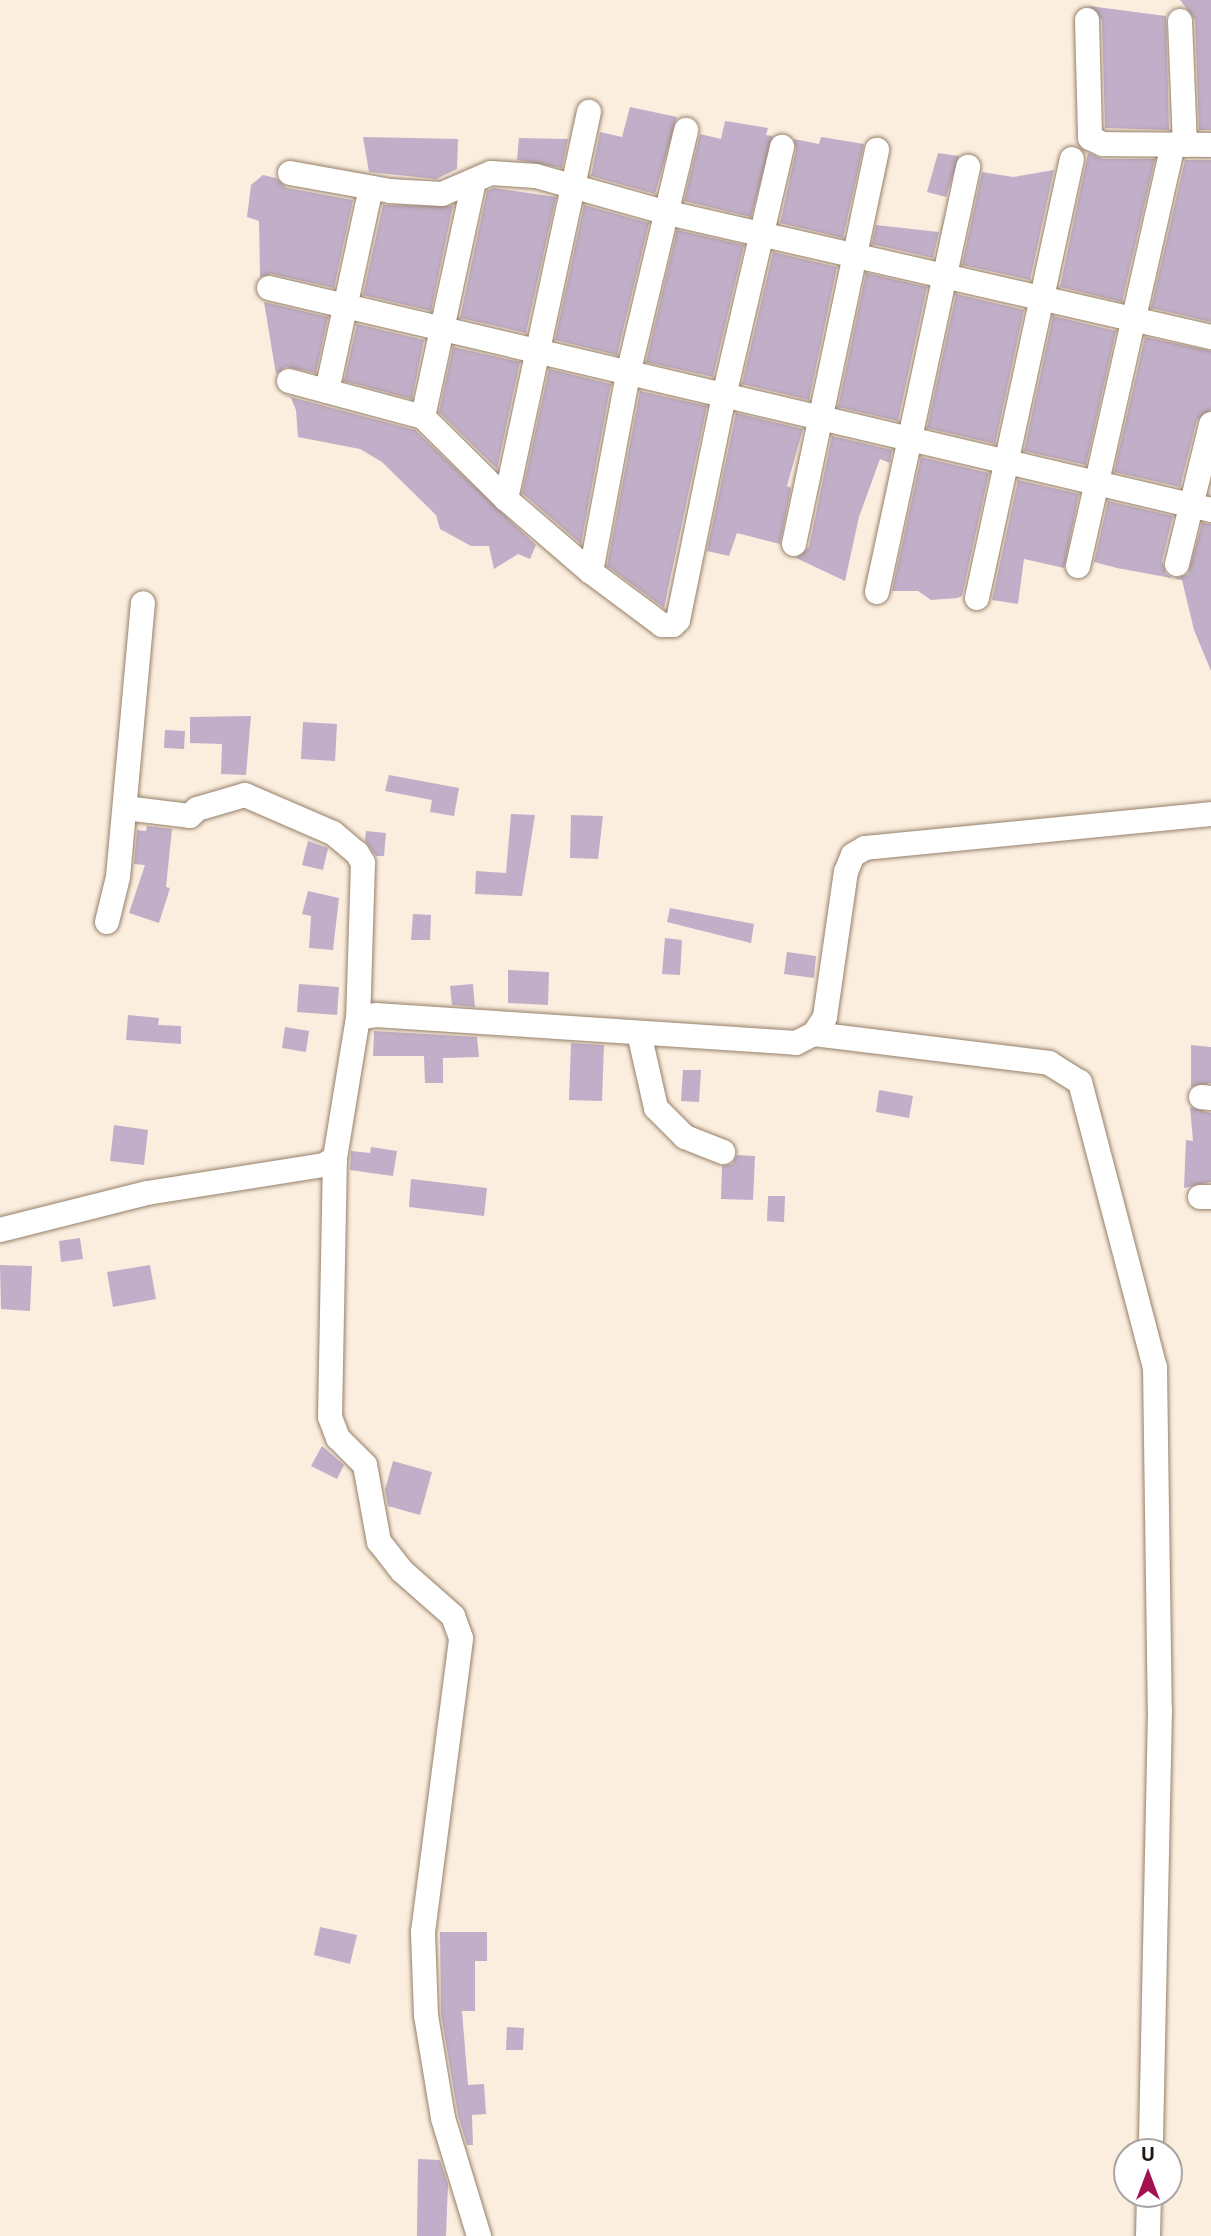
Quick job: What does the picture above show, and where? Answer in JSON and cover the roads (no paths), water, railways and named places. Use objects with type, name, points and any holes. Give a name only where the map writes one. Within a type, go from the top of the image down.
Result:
[{"type":"street","points":[[1087,20],[1090,138],[1103,144],[1211,145]]},
{"type":"street","points":[[1078,566],[1133,321],[1179,145],[1180,21]]},
{"type":"street","points":[[506,499],[570,183],[589,112]]},
{"type":"street","points":[[591,572],[628,374],[664,212],[686,130]]},
{"type":"street","points":[[289,381],[423,417],[506,499],[591,572],[662,625],[678,620],[724,396],[782,147]]},
{"type":"street","points":[[794,544],[818,418],[856,257],[877,150]]},
{"type":"street","points":[[977,598],[1039,301],[1072,159]]},
{"type":"street","points":[[877,593],[913,440],[968,167]]},
{"type":"street","points":[[290,173],[371,188],[442,194],[506,171],[570,183],[664,212],[1039,301],[1211,337]]},
{"type":"street","points":[[423,417],[444,331],[474,181]]},
{"type":"street","points":[[327,391],[371,188]]},
{"type":"street","points":[[269,288],[1201,508]]},
{"type":"street","points":[[1177,564],[1201,508],[1211,424]]},
{"type":"street","points":[[107,922],[118,877],[143,603]]},
{"type":"street","points":[[125,808],[190,816],[197,809],[245,795],[333,833],[357,853],[363,863],[358,1018],[335,1158],[330,1417],[338,1438],[365,1465],[379,1542],[402,1571],[453,1616],[461,1638],[423,1932],[426,2015],[443,2118],[479,2236]]},
{"type":"street","points":[[814,1034],[825,1017],[846,872],[853,855],[865,848],[1211,814]]},
{"type":"street","points":[[358,1018],[376,1015],[796,1042],[814,1034],[1049,1063],[1080,1082],[1155,1367],[1160,1710],[1150,2138]]},
{"type":"street","points":[[639,1033],[656,1108],[685,1138],[723,1152]]},
{"type":"street","points":[[0,1230],[147,1193],[324,1165],[335,1158]]},
{"type":"street","points":[[1147,2236],[1148,2208]]}]
